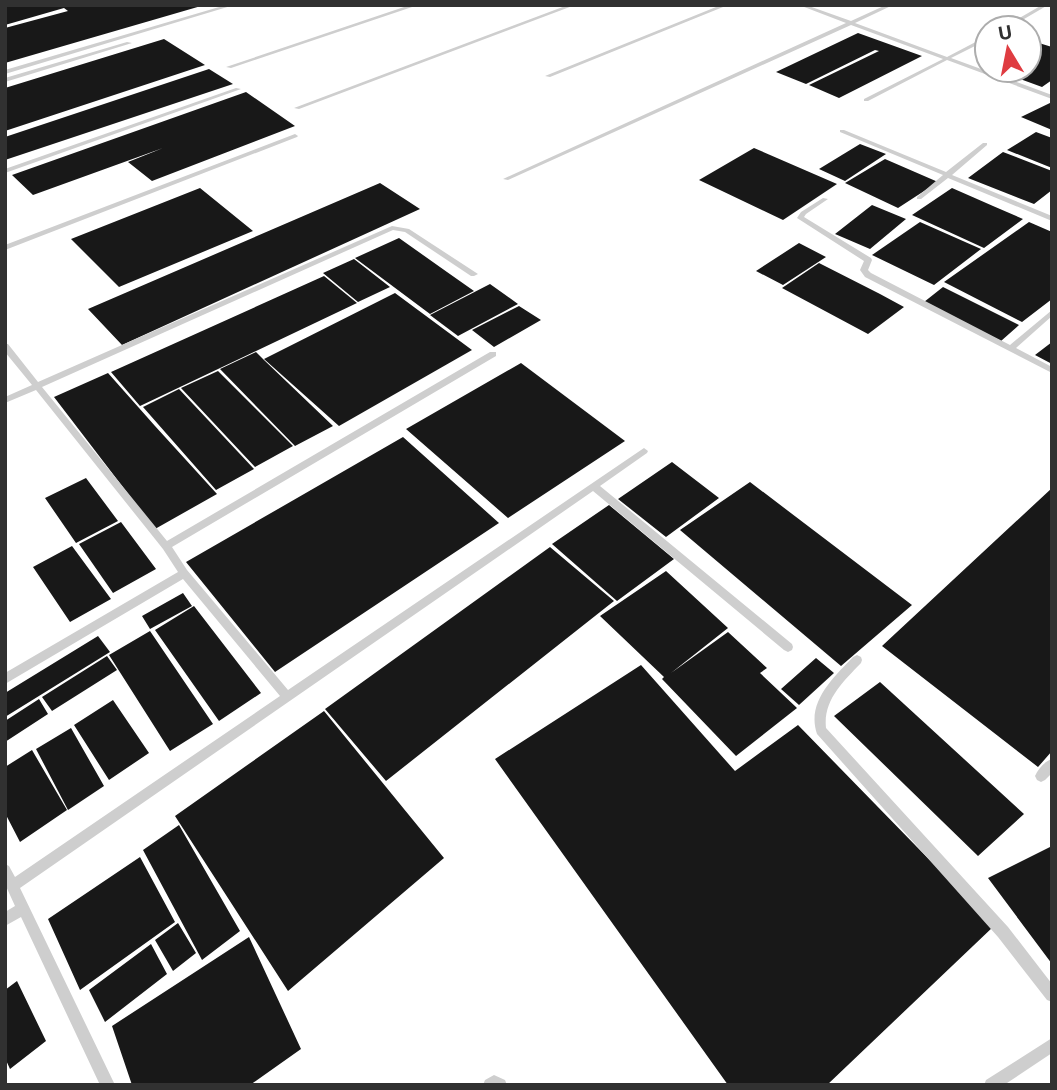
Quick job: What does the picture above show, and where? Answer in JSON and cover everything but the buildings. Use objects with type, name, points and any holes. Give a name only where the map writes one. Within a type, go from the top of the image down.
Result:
[{"type":"lane","points":[[209,5],[217,10]]},
{"type":"lane","points":[[5,72],[232,5]]},
{"type":"lane","points":[[229,67],[416,5]]},
{"type":"lane","points":[[297,108],[573,5]]},
{"type":"lane","points":[[548,76],[726,5]]},
{"type":"lane","points":[[801,5],[1052,97]]},
{"type":"lane","points":[[506,179],[891,5]]},
{"type":"lane","points":[[1030,14],[1046,5]]},
{"type":"lane","points":[[5,80],[136,40]]},
{"type":"lane","points":[[866,100],[973,46]]},
{"type":"lane","points":[[5,171],[238,89]]},
{"type":"lane","points":[[842,131],[1052,219]]},
{"type":"lane","points":[[5,248],[295,136]]},
{"type":"lane","points":[[919,198],[985,144]]},
{"type":"lane","points":[[825,199],[800,218],[868,260],[864,270],[868,275],[1052,369]]},
{"type":"lane","points":[[5,400],[392,228],[407,230],[474,274]]},
{"type":"lane","points":[[1011,349],[1052,312]]},
{"type":"lane","points":[[5,346],[166,546],[184,573],[287,697]]},
{"type":"lane","points":[[166,546],[494,354]]},
{"type":"lane","points":[[13,886],[645,451]]},
{"type":"lane","points":[[593,486],[788,647]]},
{"type":"lane","points":[[5,680],[184,573]]},
{"type":"lane","points":[[857,660],[824,698],[817,715],[821,730],[1003,933],[1052,995]]},
{"type":"lane","points":[[1041,775],[1052,764]]},
{"type":"lane","points":[[5,870],[108,1085]]},
{"type":"lane","points":[[5,920],[23,908]]},
{"type":"lane","points":[[991,1085],[1052,1045]]},
{"type":"lane","points":[[490,1085],[494,1082],[500,1085]]}]
